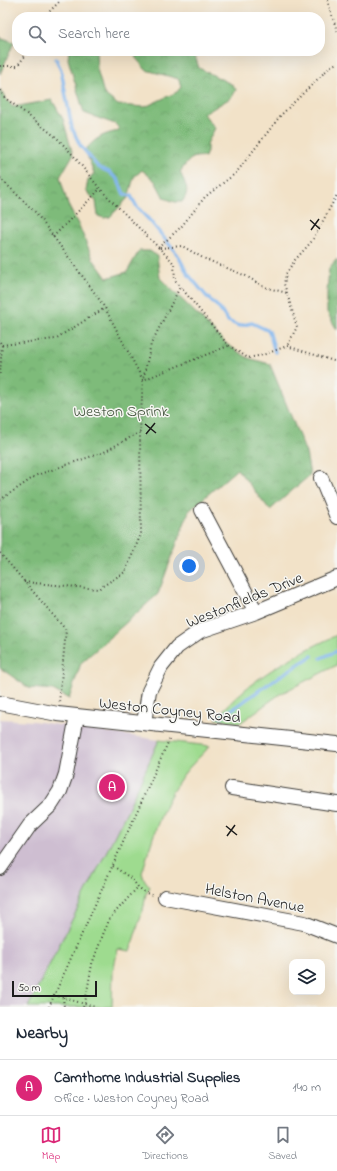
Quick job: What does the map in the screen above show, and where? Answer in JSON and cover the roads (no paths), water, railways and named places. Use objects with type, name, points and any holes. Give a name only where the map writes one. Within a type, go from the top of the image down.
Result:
[{"type":"street","points":[[321,478],[337,517]]},
{"type":"street","points":[[202,510],[256,612]]},
{"type":"street","name":"Westonfields Drive","points":[[144,723],[149,690],[161,667],[177,647],[200,631],[256,612],[337,578]]},
{"type":"street","name":"Weston Coyney Road","points":[[0,703],[58,714],[337,744]]},
{"type":"street","points":[[0,868],[30,825],[51,805],[60,791],[66,774],[77,716]]},
{"type":"street","points":[[232,788],[337,804]]},
{"type":"street","name":"Helston Avenue","points":[[165,897],[304,923],[337,936]]},
{"type":"waterway","points":[[56,59],[61,70],[72,128],[80,145],[98,167],[109,172],[118,180],[124,194],[131,196],[137,207],[177,254],[188,274],[207,297],[218,307],[228,321],[239,326],[252,323],[269,331],[275,352]]},
{"type":"waterway","points":[[321,658],[337,651]]},
{"type":"waterway","points":[[221,717],[280,676],[312,656]]},
{"type":"place","name":"Camthorne Industrial Supplies","points":[[112,787]]},
{"type":"park label","name":"Weston Sprink","points":[[121,410]]}]
